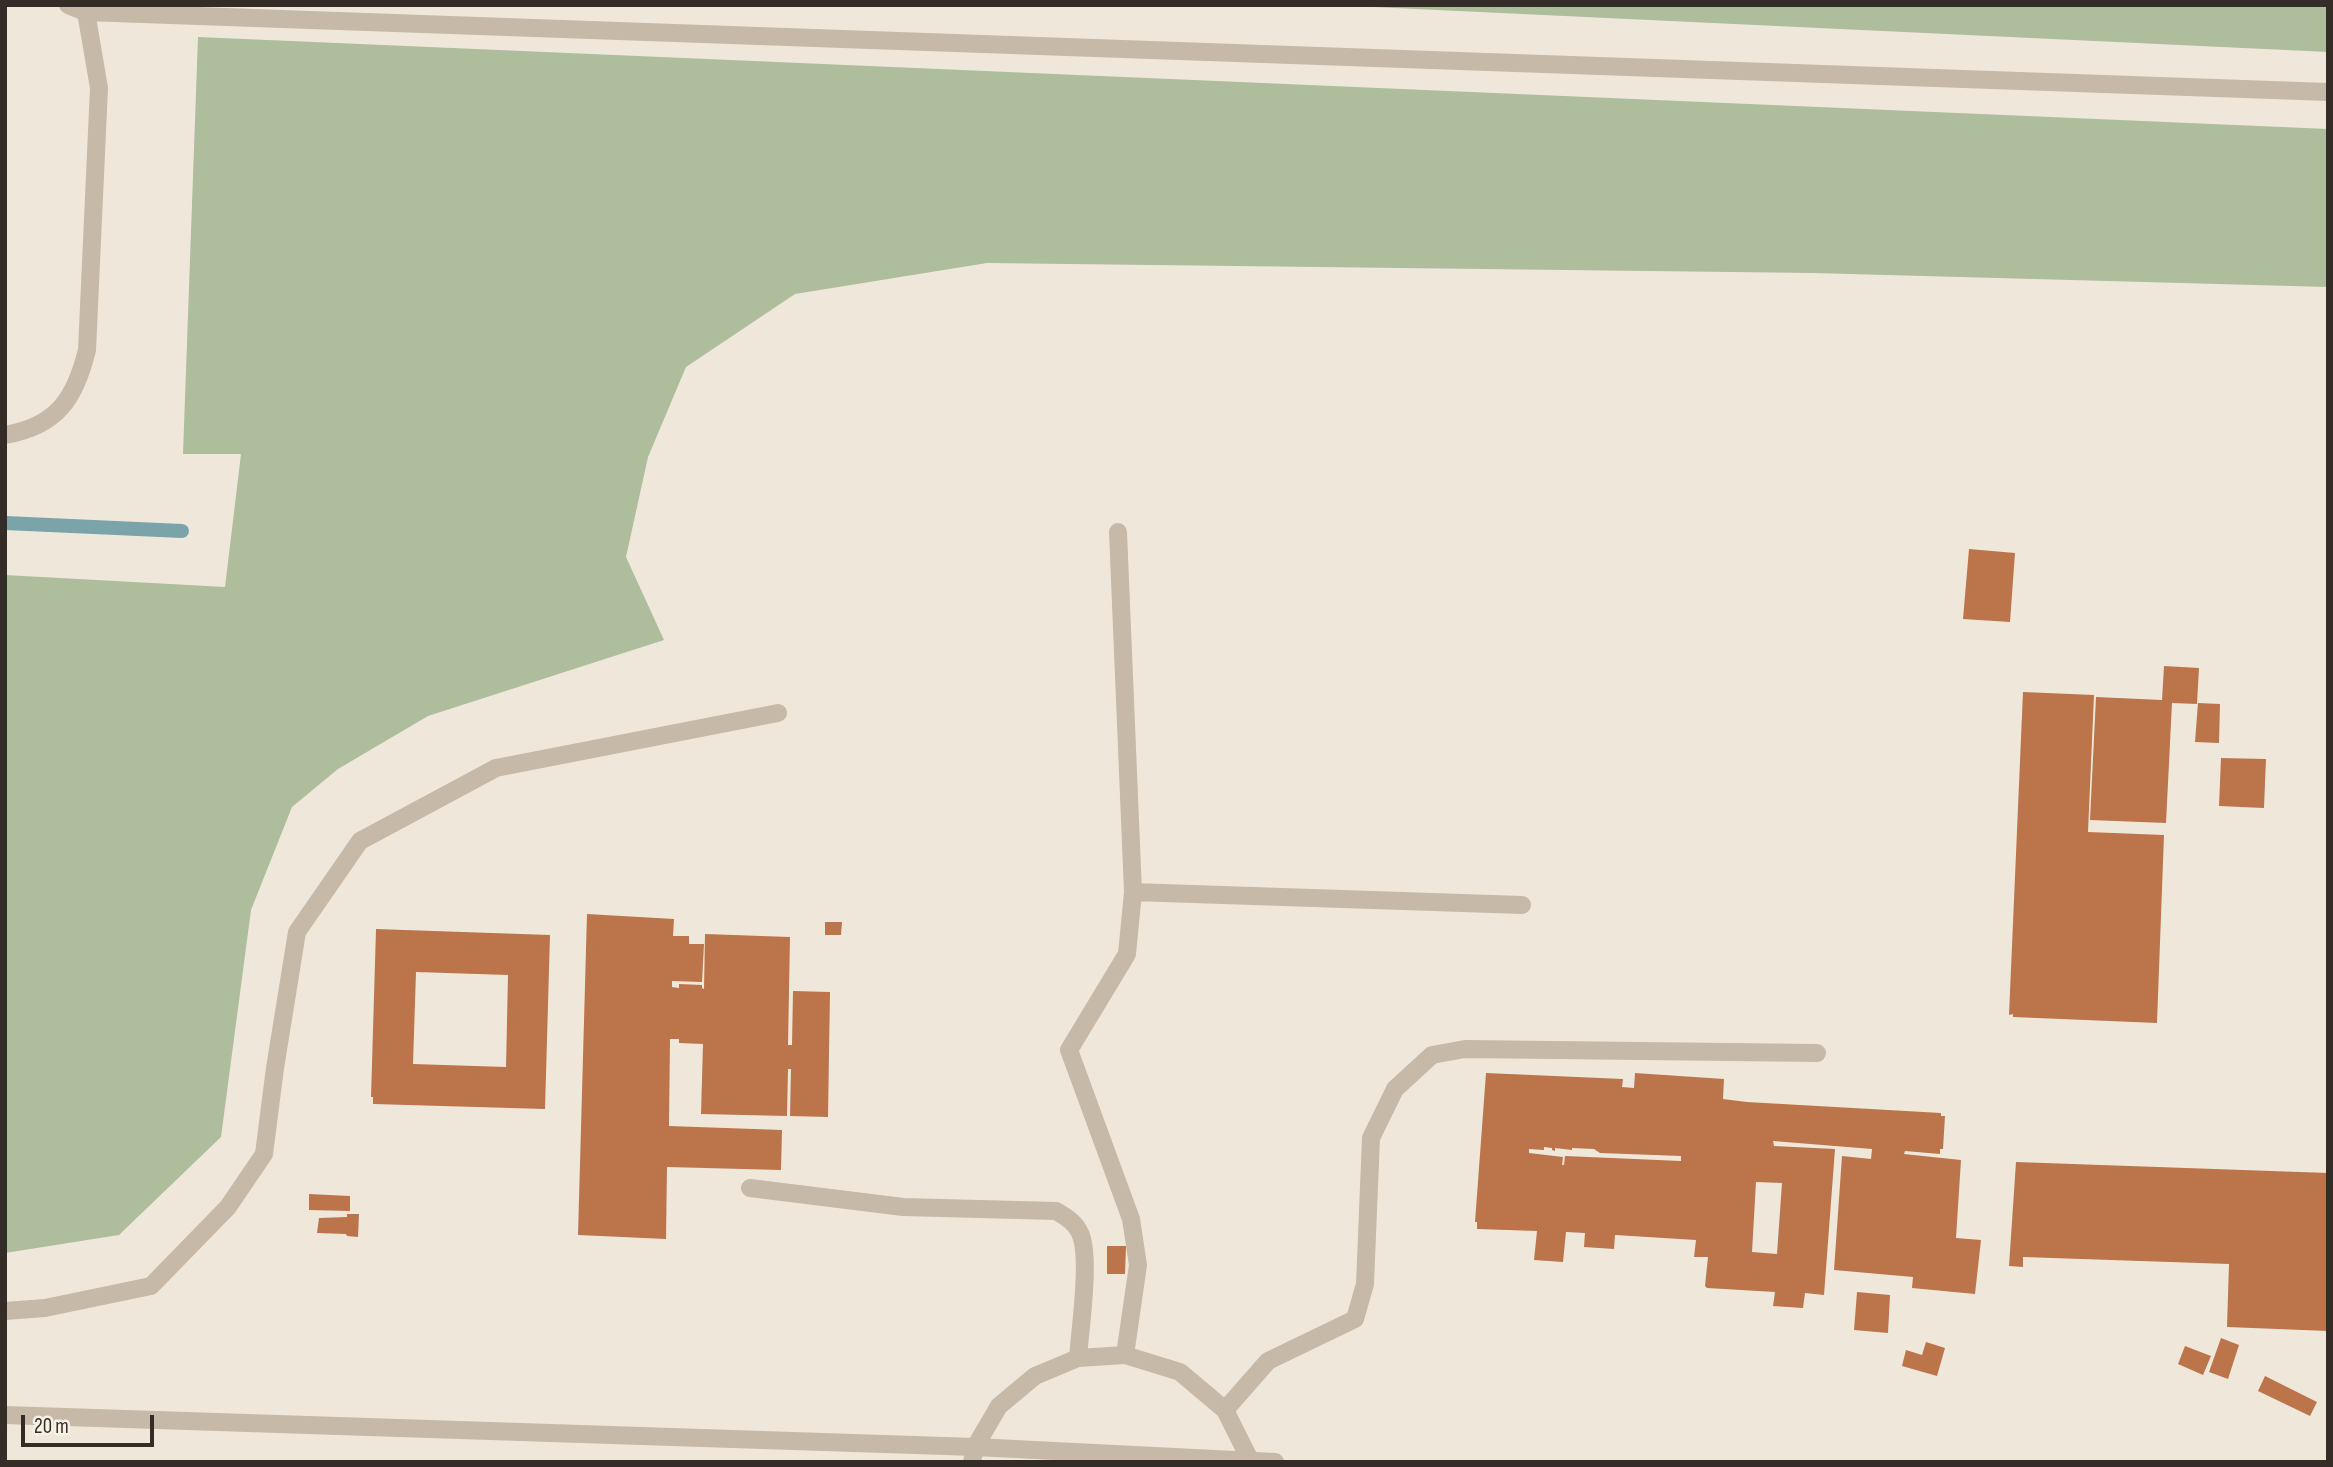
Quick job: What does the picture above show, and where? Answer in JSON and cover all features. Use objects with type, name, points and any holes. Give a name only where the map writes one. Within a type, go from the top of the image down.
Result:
[{"type":"street","points":[[68,5],[86,12],[2328,92]]},
{"type":"street","points":[[5,435],[26,431],[49,419],[68,400],[80,377],[87,350],[99,88],[86,12]]},
{"type":"street","points":[[1118,532],[1133,892],[1127,954],[1069,1051],[1131,1219],[1138,1265],[1125,1355]]},
{"type":"street","points":[[5,1311],[45,1308],[151,1286],[228,1207],[264,1154],[297,932],[360,841],[496,768],[778,712]]},
{"type":"street","points":[[1133,892],[1522,905]]},
{"type":"street","points":[[1225,1409],[1268,1361],[1355,1319],[1365,1284],[1371,1138],[1395,1089],[1432,1055],[1465,1049],[1817,1053]]},
{"type":"street","points":[[750,1188],[903,1207],[1056,1211],[1073,1222],[1081,1235],[1085,1260],[1078,1358]]},
{"type":"street","points":[[974,1454],[999,1406],[1035,1376],[1078,1358],[1125,1355],[1180,1373],[1225,1409],[1251,1461]]},
{"type":"street","points":[[5,1415],[974,1454],[1275,1462]]},
{"type":"green space","points":[[1331,5],[2328,5],[2328,52]]},
{"type":"green space","points":[[198,37],[2328,129],[2328,287],[1813,273],[987,263],[795,294],[686,367],[648,457],[626,557],[664,640],[428,716],[338,769],[292,807],[251,910],[221,1137],[119,1235],[5,1253],[5,575],[225,587],[241,454],[183,454]]},
{"type":"building","points":[[1969,549],[2015,553],[2010,622],[1963,619]]},
{"type":"building","points":[[2164,666],[2199,668],[2197,704],[2172,703],[2166,823],[2090,820],[2096,697],[2162,700]]},
{"type":"building","points":[[2023,692],[2094,695],[2088,832],[2164,835],[2157,1023],[2009,1015]]},
{"type":"building","points":[[2198,703],[2220,704],[2219,743],[2195,742]]},
{"type":"building","points":[[2221,758],[2266,759],[2264,808],[2219,806]]},
{"type":"building","points":[[587,914],[674,919],[673,936],[689,936],[689,944],[704,944],[702,982],[672,981],[672,987],[679,988],[679,984],[702,985],[704,989],[705,934],[790,937],[788,1045],[792,1045],[793,991],[830,992],[828,1117],[790,1116],[791,1069],[788,1069],[787,1116],[701,1114],[703,1044],[679,1043],[679,1039],[670,1039],[669,1126],[782,1130],[781,1170],[667,1167],[666,1239],[578,1235]]},
{"type":"building","points":[[825,922],[842,922],[841,935],[825,935]]},
{"type":"building","points":[[376,929],[550,935],[545,1109],[373,1104],[371,1097]],"holes":[[[416,972],[508,975],[506,1067],[413,1064]]]},
{"type":"building","points":[[1486,1073],[1623,1079],[1622,1087],[1634,1088],[1635,1073],[1724,1079],[1723,1099],[1941,1113],[1941,1116],[1945,1116],[1943,1149],[1940,1149],[1940,1154],[1905,1151],[1904,1154],[1961,1160],[1956,1238],[1981,1240],[1975,1294],[1912,1288],[1913,1277],[1834,1270],[1842,1156],[1871,1159],[1872,1149],[1773,1141],[1774,1146],[1835,1149],[1824,1295],[1805,1293],[1803,1308],[1773,1306],[1775,1292],[1707,1288],[1708,1257],[1694,1257],[1696,1240],[1615,1235],[1614,1249],[1584,1247],[1585,1233],[1566,1232],[1563,1262],[1534,1260],[1537,1231],[1477,1229],[1475,1222]],"holes":[[[1544,1147],[1555,1151],[1555,1148],[1572,1148],[1594,1149],[1600,1153],[1681,1156],[1681,1161],[1565,1156],[1562,1165],[1563,1157],[1529,1153],[1529,1149],[1544,1150]],[[1756,1182],[1782,1183],[1777,1254],[1752,1252]]]},
{"type":"building","points":[[2016,1162],[2328,1173],[2328,1331],[2227,1327],[2229,1264],[2023,1257],[2023,1267],[2009,1266]]},
{"type":"building","points":[[309,1194],[350,1196],[350,1211],[309,1210]]},
{"type":"building","points":[[347,1214],[359,1214],[358,1237],[317,1233],[319,1218],[347,1217]]},
{"type":"building","points":[[1107,1246],[1126,1246],[1125,1274],[1107,1274]]},
{"type":"building","points":[[1857,1292],[1890,1295],[1888,1333],[1854,1330]]},
{"type":"building","points":[[2221,1338],[2239,1345],[2228,1379],[2209,1372]]},
{"type":"building","points":[[1926,1342],[1945,1348],[1937,1376],[1902,1366],[1906,1350],[1922,1355]]},
{"type":"building","points":[[2185,1346],[2211,1356],[2203,1375],[2178,1364]]},
{"type":"building","points":[[2265,1376],[2317,1402],[2310,1416],[2258,1391]]},
{"type":"waterway","points":[[5,523],[182,531]]}]
